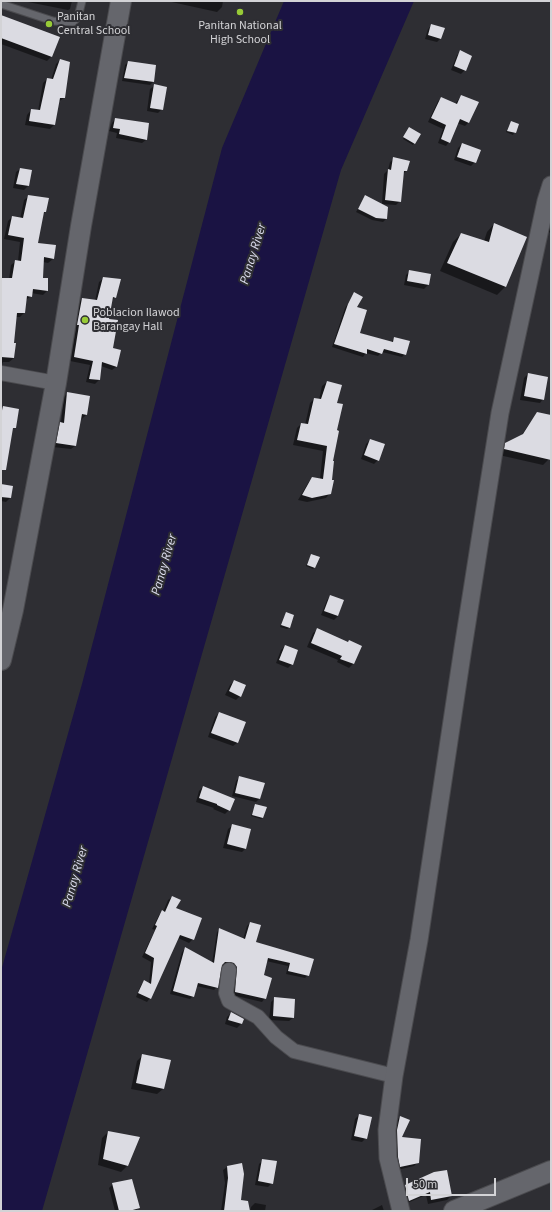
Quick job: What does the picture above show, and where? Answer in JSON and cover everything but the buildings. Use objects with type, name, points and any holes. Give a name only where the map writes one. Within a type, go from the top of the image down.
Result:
[{"type":"main road","points":[[1,660],[13,610],[56,383],[81,226],[121,1]]},
{"type":"main road","points":[[454,1211],[551,1171]]},
{"type":"street","points":[[401,1211],[388,1158],[387,1130],[394,1076],[419,940],[500,413],[546,201],[551,185]]},
{"type":"street","points":[[1,373],[56,383]]},
{"type":"street","points":[[229,970],[226,993],[229,1001],[258,1017],[276,1037],[294,1051],[394,1076]]},
{"type":"lane","points":[[1,4],[53,21],[73,22],[78,17],[82,1]]},
{"type":"water","name":"Panay River","points":[[284,1],[414,1],[341,170],[42,1211],[1,1211],[1,971],[82,684],[222,148]]},
{"type":"place","name":"Panitan National High School","points":[[240,12]]},
{"type":"place","name":"Panitan Central School","points":[[49,24]]},
{"type":"place","name":"Poblacion Ilawod Barangay Hall","points":[[85,320]]}]
